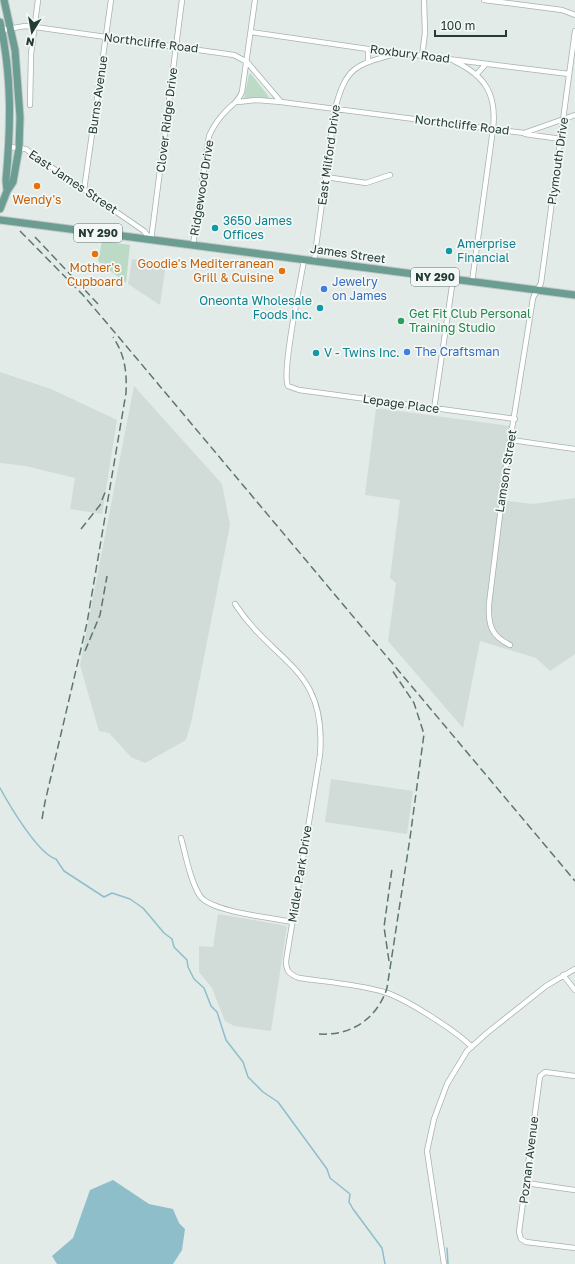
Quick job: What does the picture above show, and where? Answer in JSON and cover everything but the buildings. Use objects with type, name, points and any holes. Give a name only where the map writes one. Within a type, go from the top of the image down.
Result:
[{"type":"main road","points":[[0,209],[7,191],[13,182],[19,148],[20,95],[18,72],[12,28],[4,0]]},
{"type":"main road","points":[[0,22],[9,83],[11,116],[6,180],[7,191]]},
{"type":"main road","name":"James Street","points":[[0,220],[575,295]]},
{"type":"street","points":[[30,105],[30,76],[38,0]]},
{"type":"street","name":"Burns Avenue","points":[[84,190],[111,0]]},
{"type":"street","name":"Clover Ridge Drive","points":[[151,240],[182,0]]},
{"type":"street","points":[[238,102],[243,87],[255,0]]},
{"type":"street","points":[[422,56],[425,32],[424,0]]},
{"type":"street","points":[[484,0],[562,10],[575,15]]},
{"type":"street","name":"Northcliffe Road","points":[[2,30],[35,27],[226,53],[241,57],[281,102]]},
{"type":"street","name":"Plymouth Drive","points":[[537,290],[542,283],[575,31]]},
{"type":"street","name":"Roxbury Road","points":[[251,32],[398,53],[569,74]]},
{"type":"street","points":[[368,49],[368,62]]},
{"type":"street","name":"East Milford Drive","points":[[314,261],[335,109],[340,90],[345,79],[361,64],[398,53]]},
{"type":"street","points":[[444,59],[465,66],[476,75],[491,93],[494,104],[493,129],[472,282]]},
{"type":"street","points":[[476,75],[486,64]]},
{"type":"street","name":"Northcliffe Road","points":[[238,102],[257,100],[281,102],[561,139]]},
{"type":"street","name":"Ridgewood Drive","points":[[193,245],[209,136],[214,125],[226,110],[238,102]]},
{"type":"street","name":"Northcliffe Road","points":[[524,133],[575,115]]},
{"type":"street","name":"East James Street","points":[[9,147],[19,148],[31,152],[144,230],[151,240]]},
{"type":"street","points":[[326,177],[366,183],[390,175]]},
{"type":"street","name":"Lepage Place","points":[[304,260],[288,358],[286,382],[288,386],[299,390],[514,419]]},
{"type":"street","points":[[434,409],[453,279]]},
{"type":"street","name":"Lamson Street","points":[[510,645],[500,640],[494,634],[488,615],[504,479],[533,298],[537,290]]},
{"type":"street","points":[[511,440],[575,449]]},
{"type":"street","name":"Midler Park Drive","points":[[235,604],[248,624],[302,677],[313,694],[322,733],[320,755],[286,966],[290,974],[299,978],[376,990],[392,995],[451,1030],[472,1047]]},
{"type":"street","points":[[180,838],[200,896],[211,905],[293,922]]},
{"type":"street","points":[[444,1264],[428,1162],[428,1145],[434,1119],[447,1084],[454,1071],[472,1047],[524,1002],[563,975],[575,969]]},
{"type":"street","points":[[563,975],[575,990]]},
{"type":"street","name":"Poznan Avenue","points":[[575,1076],[545,1072],[541,1075],[538,1082],[519,1232],[521,1239],[526,1242],[575,1248]]},
{"type":"street","points":[[526,1183],[575,1190]]},
{"type":"shaded area","points":[[132,259],[166,263],[160,305],[128,284]]},
{"type":"shaded area","points":[[0,372],[51,389],[117,420],[102,514],[70,509],[75,478],[26,466],[0,463]]},
{"type":"shaded area","points":[[134,386],[222,484],[230,525],[191,723],[186,740],[145,763],[131,757],[109,733],[99,731],[80,665]]},
{"type":"shaded area","points":[[376,408],[510,426],[500,500],[533,504],[575,498],[575,654],[550,671],[536,658],[480,641],[463,728],[388,641],[396,583],[390,578],[400,500],[365,495]]},
{"type":"shaded area","points":[[331,779],[413,791],[407,834],[325,822]]},
{"type":"shaded area","points":[[218,914],[287,926],[271,1031],[234,1026],[225,1021],[212,988],[199,972],[199,946],[213,947]]},
{"type":"green space","points":[[249,74],[251,74],[269,97],[268,99],[244,99]]},
{"type":"green space","points":[[102,241],[130,245],[126,283],[98,261]]},
{"type":"water","points":[[113,1180],[149,1204],[173,1209],[179,1223],[185,1229],[182,1250],[173,1264],[57,1264],[52,1256],[73,1238],[90,1190]]},
{"type":"waterway","points":[[0,788],[17,817],[33,839],[49,855],[56,859],[64,871],[104,897],[112,893],[130,899],[143,908],[164,933],[172,939],[174,947],[187,960],[188,967],[194,979],[204,988],[211,1006],[217,1012],[226,1040],[243,1062],[248,1077],[263,1092],[278,1102],[327,1169],[330,1178],[350,1194],[349,1202],[382,1248],[385,1264]]},
{"type":"waterway","points":[[447,1248],[448,1264]]},
{"type":"railway","points":[[20,231],[83,295],[575,881]]},
{"type":"railway","points":[[35,237],[98,304]]},
{"type":"railway","points":[[42,819],[87,623],[126,393],[126,378],[123,357],[113,337]]},
{"type":"railway","points":[[81,529],[100,505],[106,490]]},
{"type":"railway","points":[[85,651],[100,615],[107,576]]},
{"type":"railway","points":[[319,1034],[342,1032],[370,1017],[383,999],[387,988],[424,734],[414,703],[392,670]]},
{"type":"railway","points":[[389,961],[384,927],[392,869]]},
{"type":"place","name":"Wendy's","points":[[37,186]]},
{"type":"place","name":"3650 James Offices","points":[[215,228]]},
{"type":"place","name":"Amerprise Financial","points":[[449,251]]},
{"type":"place","name":"Mother's Cupboard","points":[[95,254]]},
{"type":"place","name":"Goodie's Mediterranean Grill & Cuisine","points":[[282,271]]},
{"type":"place","name":"Jewelry on James","points":[[324,289]]},
{"type":"place","name":"Oneonta Wholesale Foods Inc.","points":[[320,308]]},
{"type":"place","name":"Get Fit Club Personal Training Studio","points":[[401,321]]},
{"type":"place","name":"The Craftsman","points":[[407,352]]},
{"type":"place","name":"V - Twins Inc.","points":[[316,353]]}]
